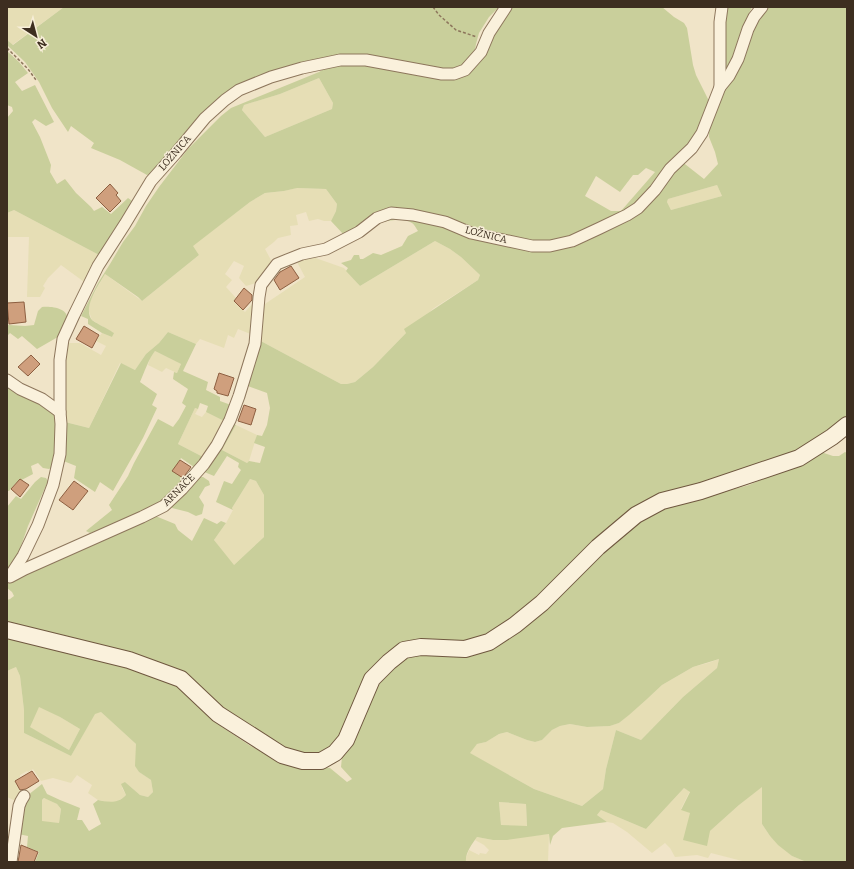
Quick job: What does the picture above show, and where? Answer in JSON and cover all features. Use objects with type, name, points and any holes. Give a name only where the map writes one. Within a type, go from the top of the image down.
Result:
[{"type":"street","name":"LOŽNICA","points":[[151,181],[205,118],[239,90],[277,75],[340,60],[366,60],[442,74],[454,74],[465,70],[481,52],[489,33],[506,7]]},
{"type":"street","name":"LOŽNICA","points":[[720,87],[720,22],[722,7]]},
{"type":"street","name":"LOŽNICA","points":[[254,344],[261,285],[277,264],[302,254],[326,248],[359,232],[377,218],[390,213],[413,215],[445,222],[471,233],[532,246],[550,246],[572,241],[627,215],[638,208],[655,190],[670,169],[692,148],[702,133],[720,87],[729,76],[738,59],[748,29],[754,17],[762,7]]},
{"type":"street","name":"ARNAČE","points":[[8,578],[23,556],[38,525],[53,485],[60,454],[60,360],[63,339],[98,266],[151,181]]},
{"type":"street","name":"ARNAČE","points":[[8,578],[164,506],[182,489],[204,464],[217,445],[230,420],[239,396],[254,344]]},
{"type":"street","points":[[7,380],[20,390],[42,399],[60,412]]},
{"type":"street","points":[[7,630],[129,660],[181,679],[218,714],[282,755],[303,761],[321,761],[336,753],[346,740],[372,679],[404,650],[421,647],[466,650],[489,642],[515,625],[542,603],[598,547],[636,515],[662,501],[701,491],[799,458],[832,437],[847,425]]},
{"type":"street","points":[[11,862],[19,806],[24,796]]},
{"type":"path","points":[[433,7],[439,15],[456,30],[486,40]]},
{"type":"path","points":[[7,48],[28,69],[36,80]]},
{"type":"shaded area","points":[[7,7],[64,7],[12,45],[7,40]]},
{"type":"shaded area","points":[[319,78],[333,103],[332,109],[265,137],[242,110],[244,105],[280,94]]},
{"type":"shaded area","points":[[717,185],[722,196],[671,210],[667,202],[668,199]]},
{"type":"shaded area","points":[[296,188],[326,189],[337,204],[336,211],[331,221],[318,219],[309,221],[306,212],[296,215],[298,225],[290,226],[291,235],[278,238],[265,249],[272,262],[256,283],[246,286],[239,278],[244,266],[234,261],[225,274],[232,280],[226,287],[236,298],[234,302],[245,312],[254,302],[253,335],[238,329],[234,338],[228,335],[224,348],[200,339],[196,344],[168,332],[159,343],[146,354],[135,370],[120,363],[89,428],[65,422],[62,384],[67,343],[80,343],[101,355],[106,346],[96,341],[102,333],[112,337],[113,333],[92,320],[88,309],[90,301],[105,274],[142,301],[199,255],[192,246],[250,202],[265,193]]},
{"type":"shaded area","points":[[14,210],[101,256],[87,284],[61,265],[48,278],[43,286],[45,288],[40,297],[27,297],[29,237],[7,237],[7,213]]},
{"type":"shaded area","points":[[435,241],[461,257],[480,275],[478,280],[434,308],[406,333],[373,367],[355,382],[341,384],[257,339],[259,308],[305,277],[296,260],[307,255],[344,268],[360,286]]},
{"type":"shaded area","points":[[155,351],[181,364],[177,373],[166,368],[162,372],[148,365],[151,355]]},
{"type":"shaded area","points":[[195,408],[198,409],[195,414],[202,417],[206,412],[226,422],[205,458],[178,444]]},
{"type":"shaded area","points":[[236,425],[257,435],[249,461],[247,463],[222,450]]},
{"type":"shaded area","points":[[250,479],[256,481],[264,495],[264,537],[233,566],[214,540],[226,523],[233,510],[232,508]]},
{"type":"shaded area","points":[[719,659],[717,668],[683,697],[641,740],[616,730],[606,769],[603,789],[582,806],[534,789],[469,753],[477,744],[486,742],[499,734],[507,732],[535,742],[542,740],[552,730],[560,726],[570,724],[587,727],[610,726],[619,723],[662,685],[693,667]]},
{"type":"shaded area","points":[[16,667],[20,676],[24,710],[24,733],[71,756],[95,713],[101,712],[136,744],[136,766],[139,772],[151,780],[153,792],[148,797],[140,795],[125,782],[122,788],[126,795],[115,802],[108,802],[98,800],[88,793],[92,785],[77,775],[71,783],[53,778],[41,781],[33,769],[20,775],[20,777],[15,781],[20,791],[18,795],[18,802],[7,797],[7,671]]},
{"type":"shaded area","points":[[39,706],[80,729],[69,750],[29,727]]},
{"type":"shaded area","points":[[762,786],[762,824],[770,836],[792,856],[805,862],[746,862],[711,853],[708,858],[697,855],[675,857],[665,843],[652,853],[627,832],[597,815],[601,810],[646,829],[684,788],[690,791],[681,809],[691,813],[710,831]]},
{"type":"shaded area","points":[[45,798],[57,804],[61,809],[59,823],[42,822],[42,800]]},
{"type":"shaded area","points":[[499,802],[526,804],[527,827],[501,825]]},
{"type":"shaded area","points":[[549,834],[548,862],[466,862],[469,850],[479,855],[480,853],[486,854],[489,850],[475,840],[477,837],[493,840]]},
{"type":"green space","points":[[64,7],[499,7],[489,17],[479,33],[475,50],[466,64],[446,71],[364,56],[250,81],[152,174],[147,175],[120,160],[91,148],[94,143],[71,126],[68,132],[52,108],[39,82],[25,62],[7,45],[7,40],[13,45]]},
{"type":"green space","points":[[510,7],[662,7],[684,23],[687,28],[693,65],[696,75],[710,103],[710,110],[690,143],[648,194],[627,211],[561,241],[539,243],[506,237],[402,209],[344,235],[331,221],[336,211],[337,204],[326,189],[297,188],[265,193],[250,202],[193,246],[199,255],[142,301],[105,274],[92,297],[89,315],[93,321],[114,333],[112,337],[102,333],[88,324],[88,319],[81,316],[98,283],[159,187],[188,149],[231,108],[319,72],[330,65],[373,65],[447,79],[457,79],[471,71]],"holes":[[[319,78],[333,103],[332,109],[265,137],[242,110],[244,105],[280,94]],[[646,168],[655,172],[621,211],[611,211],[585,196],[596,176],[620,192],[633,175],[638,175]]]},
{"type":"green space","points":[[724,7],[752,7],[744,24],[734,60],[724,79]]},
{"type":"green space","points":[[765,7],[847,7],[847,420],[796,454],[666,494],[534,602],[493,631],[470,641],[405,643],[387,652],[379,660],[366,679],[341,734],[335,743],[320,752],[311,754],[295,754],[220,707],[207,694],[7,623],[7,600],[14,596],[7,588],[7,584],[32,570],[153,515],[175,524],[178,530],[192,541],[204,518],[217,524],[221,521],[226,523],[214,540],[234,565],[264,537],[264,495],[256,481],[250,479],[232,508],[233,510],[216,502],[224,481],[232,484],[241,470],[238,467],[239,463],[227,456],[214,476],[202,471],[231,423],[236,425],[222,450],[247,463],[249,461],[260,463],[265,447],[254,443],[257,435],[262,436],[267,425],[270,408],[267,393],[245,385],[257,339],[341,384],[355,382],[373,367],[406,333],[404,329],[478,280],[480,275],[461,257],[435,241],[360,286],[346,271],[348,268],[341,263],[351,260],[354,255],[359,255],[360,259],[363,259],[373,253],[381,255],[402,246],[408,236],[418,231],[414,224],[409,221],[398,220],[384,222],[383,220],[386,218],[413,218],[529,249],[616,223],[681,161],[704,179],[718,164],[709,137],[708,129],[755,20]],"holes":[[[717,185],[722,196],[671,210],[667,202],[668,199]]]},
{"type":"green space","points":[[7,51],[28,73],[15,82],[22,91],[35,85],[54,122],[46,126],[35,119],[32,122],[40,137],[51,165],[50,172],[57,184],[65,179],[76,193],[94,211],[102,207],[111,214],[128,198],[135,203],[101,256],[14,210],[7,213],[7,118],[13,111],[12,107],[7,105]]},
{"type":"green space","points":[[42,307],[59,309],[66,313],[67,323],[63,334],[37,349],[22,336],[18,339],[10,333],[7,336],[7,324],[25,326],[34,325],[38,311]]},
{"type":"green space","points":[[168,332],[196,344],[183,371],[208,382],[206,390],[220,397],[220,401],[231,405],[226,422],[206,412],[208,406],[200,403],[198,409],[195,408],[178,444],[205,458],[197,469],[181,458],[173,471],[187,480],[162,501],[118,524],[90,533],[86,531],[112,510],[109,505],[128,476],[158,419],[173,427],[186,406],[182,403],[188,389],[173,379],[174,372],[177,373],[181,364],[155,351],[151,358],[140,382],[157,394],[152,405],[157,408],[143,438],[113,491],[100,482],[95,492],[74,478],[76,466],[61,460],[65,422],[89,428],[121,363],[135,370],[146,354],[159,343]]},
{"type":"green space","points":[[7,383],[57,412],[60,427],[53,467],[49,469],[43,468],[38,463],[31,466],[33,474],[16,483],[9,491],[7,491]]},
{"type":"green space","points":[[821,452],[833,456],[839,456],[845,452],[847,453],[847,862],[805,862],[792,856],[778,845],[762,824],[762,787],[710,831],[707,846],[683,840],[690,813],[681,810],[690,792],[684,788],[646,829],[601,810],[597,815],[607,822],[562,828],[553,836],[550,845],[549,834],[507,840],[493,840],[477,837],[468,852],[466,862],[35,862],[39,852],[27,847],[28,836],[18,834],[28,795],[42,784],[47,794],[80,808],[77,820],[82,820],[89,831],[101,824],[93,804],[98,800],[113,802],[123,798],[126,795],[121,784],[125,782],[140,795],[148,797],[153,792],[151,780],[139,772],[135,766],[136,744],[101,712],[95,714],[71,756],[24,733],[24,710],[20,676],[16,667],[7,671],[7,635],[120,665],[171,682],[182,689],[222,727],[249,745],[278,761],[330,768],[347,782],[352,779],[341,767],[342,757],[349,749],[376,689],[385,676],[399,662],[408,657],[419,654],[455,656],[577,576],[635,523],[662,509],[749,485],[803,462]],"holes":[[[719,659],[717,668],[683,697],[641,740],[616,730],[606,769],[603,789],[582,806],[534,789],[470,753],[477,744],[486,742],[499,734],[507,732],[535,742],[542,740],[552,730],[560,726],[570,724],[587,727],[610,726],[619,723],[662,685],[693,667]],[[39,707],[80,729],[69,750],[30,727]],[[44,798],[57,804],[61,809],[59,823],[42,821],[42,800]],[[499,802],[526,804],[527,826],[501,825]]]},
{"type":"green space","points":[[41,477],[46,478],[48,481],[28,526],[16,560],[7,571],[7,507],[16,496],[21,499]]},
{"type":"green space","points":[[198,477],[203,477],[209,481],[210,485],[205,487],[199,497],[204,505],[202,514],[196,516],[188,512],[172,508],[170,504]]},
{"type":"building","points":[[110,184],[118,193],[116,195],[121,201],[110,212],[96,198]]},
{"type":"building","points":[[291,266],[299,278],[280,290],[274,280],[280,272]]},
{"type":"building","points":[[244,288],[252,295],[252,300],[243,310],[234,301]]},
{"type":"building","points":[[24,302],[26,322],[9,324],[7,303]]},
{"type":"building","points":[[84,326],[99,335],[92,348],[76,339]]},
{"type":"building","points":[[31,355],[40,364],[28,376],[18,367]]},
{"type":"building","points":[[219,373],[234,378],[228,396],[217,393],[214,389]]},
{"type":"building","points":[[244,405],[256,409],[251,425],[238,421]]},
{"type":"building","points":[[180,460],[191,467],[183,478],[172,471]]},
{"type":"building","points":[[20,479],[29,485],[20,497],[11,489]]},
{"type":"building","points":[[74,481],[88,491],[73,510],[59,500]]},
{"type":"building","points":[[32,771],[39,781],[26,789],[20,790],[15,781]]},
{"type":"building","points":[[21,845],[38,852],[34,862],[18,862]]}]
